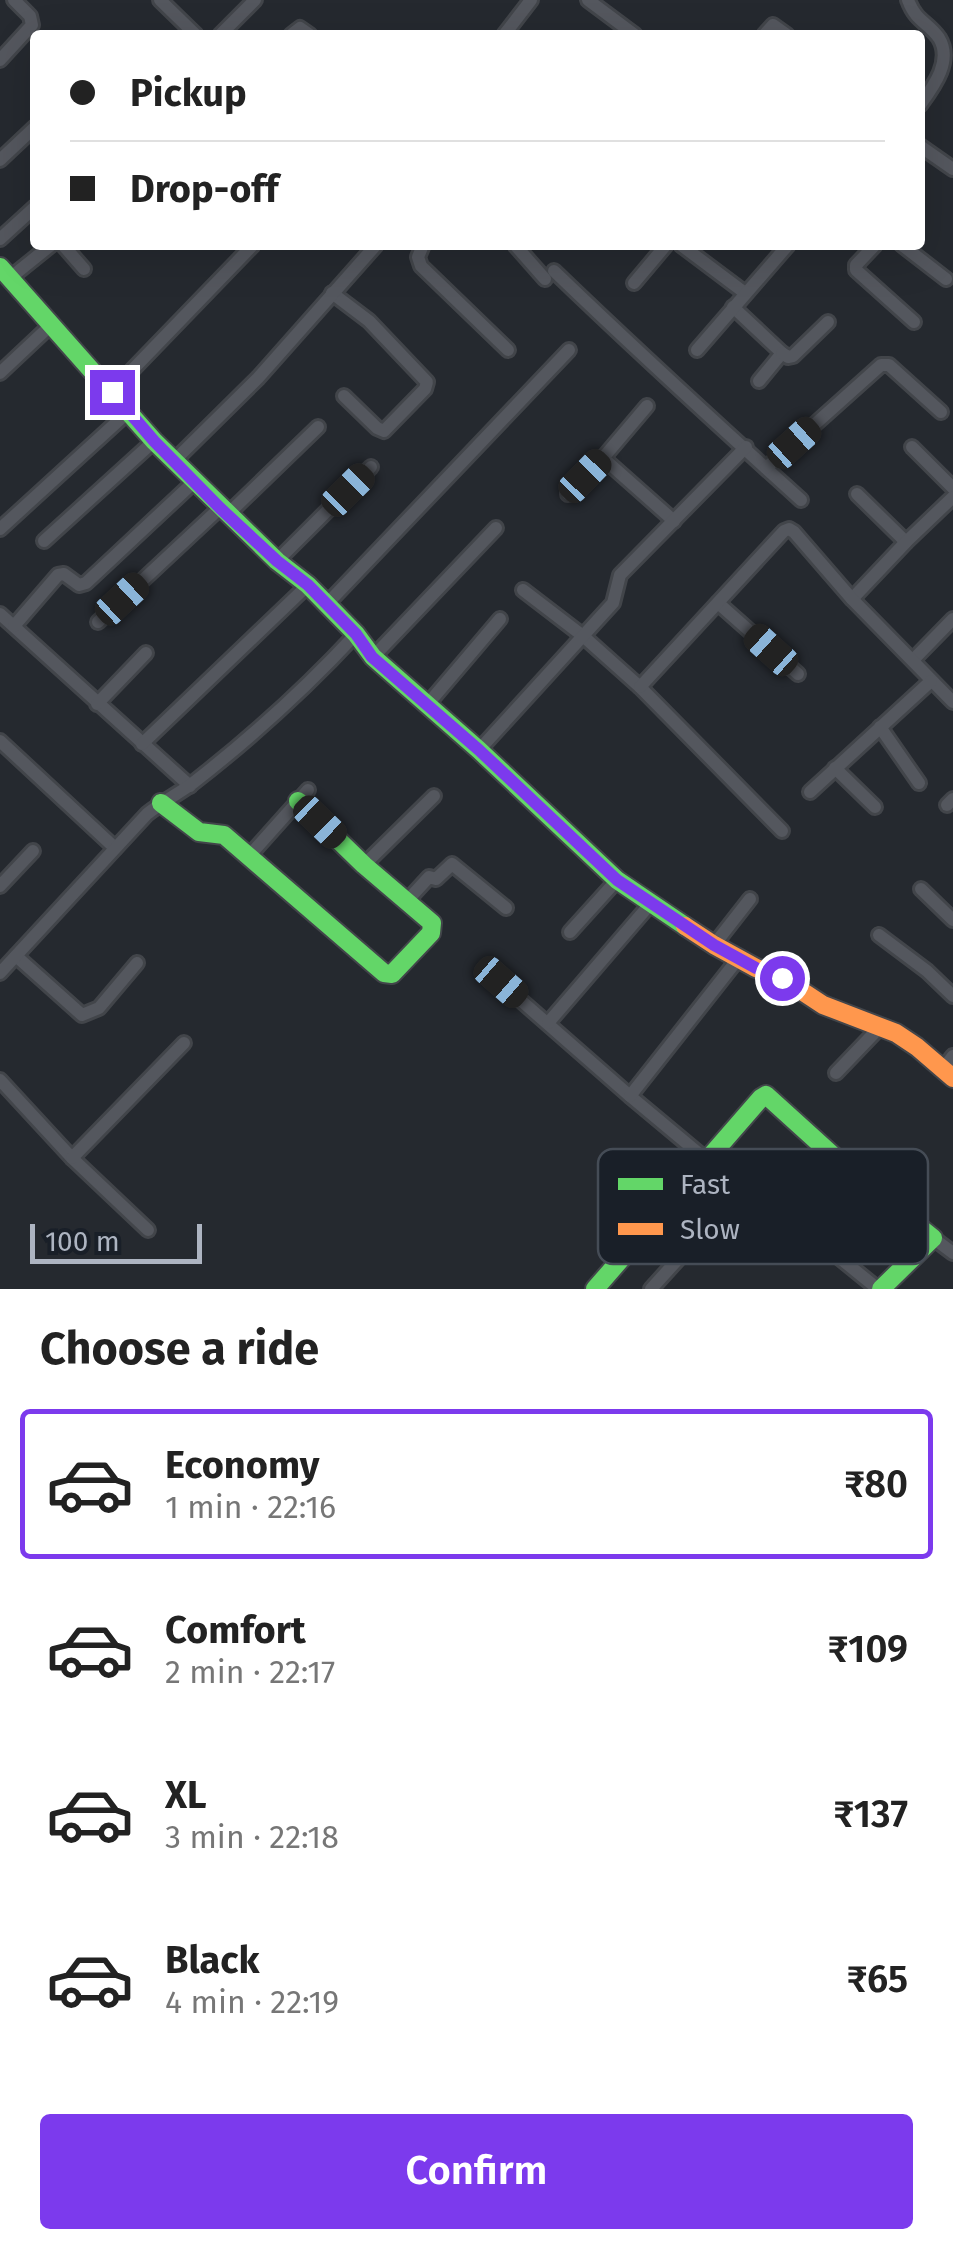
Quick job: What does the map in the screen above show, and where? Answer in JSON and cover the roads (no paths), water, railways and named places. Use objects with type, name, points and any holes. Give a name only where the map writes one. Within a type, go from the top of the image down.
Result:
[{"type":"street","points":[[0,60],[32,25],[30,16],[14,0]]},
{"type":"street","points":[[160,0],[191,30]]},
{"type":"street","points":[[225,30],[255,0]]},
{"type":"street","points":[[508,30],[531,0]]},
{"type":"street","points":[[588,0],[627,30]]},
{"type":"street","points":[[908,0],[920,21],[940,38],[945,50],[943,70],[925,98]]},
{"type":"street","points":[[0,160],[30,132]]},
{"type":"street","points":[[925,149],[953,169]]},
{"type":"street","points":[[0,239],[30,211]]},
{"type":"street","points":[[43,250],[5,273],[154,441],[277,561],[308,585],[356,634],[372,657],[479,750],[617,880],[738,959],[782,978],[823,1005],[881,1026],[950,1068]]},
{"type":"street","points":[[66,250],[84,270]]},
{"type":"street","points":[[112,392],[248,250]]},
{"type":"street","points":[[175,460],[258,378],[372,250]]},
{"type":"street","points":[[420,250],[418,257],[422,266],[508,350]]},
{"type":"street","points":[[520,250],[802,500]]},
{"type":"street","points":[[634,283],[662,250]]},
{"type":"street","points":[[687,250],[745,293]]},
{"type":"street","points":[[698,350],[784,250]]},
{"type":"street","points":[[870,250],[856,270],[914,322]]},
{"type":"street","points":[[908,250],[946,279]]},
{"type":"street","points":[[332,294],[369,321],[427,382],[425,389],[384,431],[344,396]]},
{"type":"street","points":[[733,307],[790,357],[828,322]]},
{"type":"street","points":[[0,374],[51,325]]},
{"type":"street","points":[[326,606],[569,350]]},
{"type":"street","points":[[759,382],[782,353]]},
{"type":"street","points":[[766,468],[883,364],[889,365],[941,412]]},
{"type":"street","points":[[568,494],[646,406]]},
{"type":"street","points":[[0,529],[128,412]]},
{"type":"street","points":[[98,622],[318,427]]},
{"type":"street","points":[[44,541],[154,441]]},
{"type":"street","points":[[479,750],[613,603],[620,575],[746,448]]},
{"type":"street","points":[[912,448],[953,488]]},
{"type":"street","points":[[602,458],[674,521]]},
{"type":"street","points":[[277,561],[372,467]]},
{"type":"street","points":[[14,626],[58,575],[64,574],[79,585],[86,584],[194,482]]},
{"type":"street","points":[[857,494],[906,542]]},
{"type":"street","points":[[852,599],[953,497]]},
{"type":"street","points":[[372,657],[496,528]]},
{"type":"street","points":[[640,686],[789,529],[953,702]]},
{"type":"street","points":[[142,744],[308,585]]},
{"type":"street","points":[[523,590],[640,686],[782,831]]},
{"type":"street","points":[[718,603],[798,674]]},
{"type":"street","points":[[0,614],[190,786]]},
{"type":"street","points":[[427,704],[500,619]]},
{"type":"street","points":[[914,660],[953,619]]},
{"type":"street","points":[[0,973],[161,803],[190,786],[284,709],[356,634]]},
{"type":"street","points":[[97,704],[146,653]]},
{"type":"street","points":[[810,792],[931,681]]},
{"type":"street","points":[[880,727],[919,783]]},
{"type":"street","points":[[0,741],[115,848]]},
{"type":"street","points":[[836,768],[875,807]]},
{"type":"street","points":[[161,803],[199,832],[224,835],[387,974],[394,972],[433,928],[430,920],[364,865],[303,796],[249,856]]},
{"type":"street","points":[[364,865],[434,796]]},
{"type":"street","points":[[0,886],[33,851]]},
{"type":"street","points":[[408,901],[429,877],[436,879],[452,864],[506,908]]},
{"type":"street","points":[[570,932],[617,880]]},
{"type":"street","points":[[922,889],[953,920]]},
{"type":"street","points":[[714,945],[750,900]]},
{"type":"street","points":[[548,1023],[652,902]]},
{"type":"street","points":[[879,935],[952,993]]},
{"type":"street","points":[[16,956],[82,1015],[99,1008],[137,963]]},
{"type":"street","points":[[630,1096],[738,959]]},
{"type":"street","points":[[501,982],[692,1149]]},
{"type":"street","points":[[836,1073],[881,1026]]},
{"type":"street","points":[[72,1158],[184,1043]]},
{"type":"street","points":[[0,1080],[72,1158],[148,1230]]},
{"type":"street","points":[[715,1149],[766,1095],[826,1149]]},
{"type":"street","points":[[928,1234],[953,1253]]},
{"type":"street","points":[[928,1243],[933,1238]]},
{"type":"street","points":[[596,1289],[617,1264]]},
{"type":"street","points":[[652,1289],[674,1264]]},
{"type":"street","points":[[848,1264],[880,1289],[906,1264]]}]
